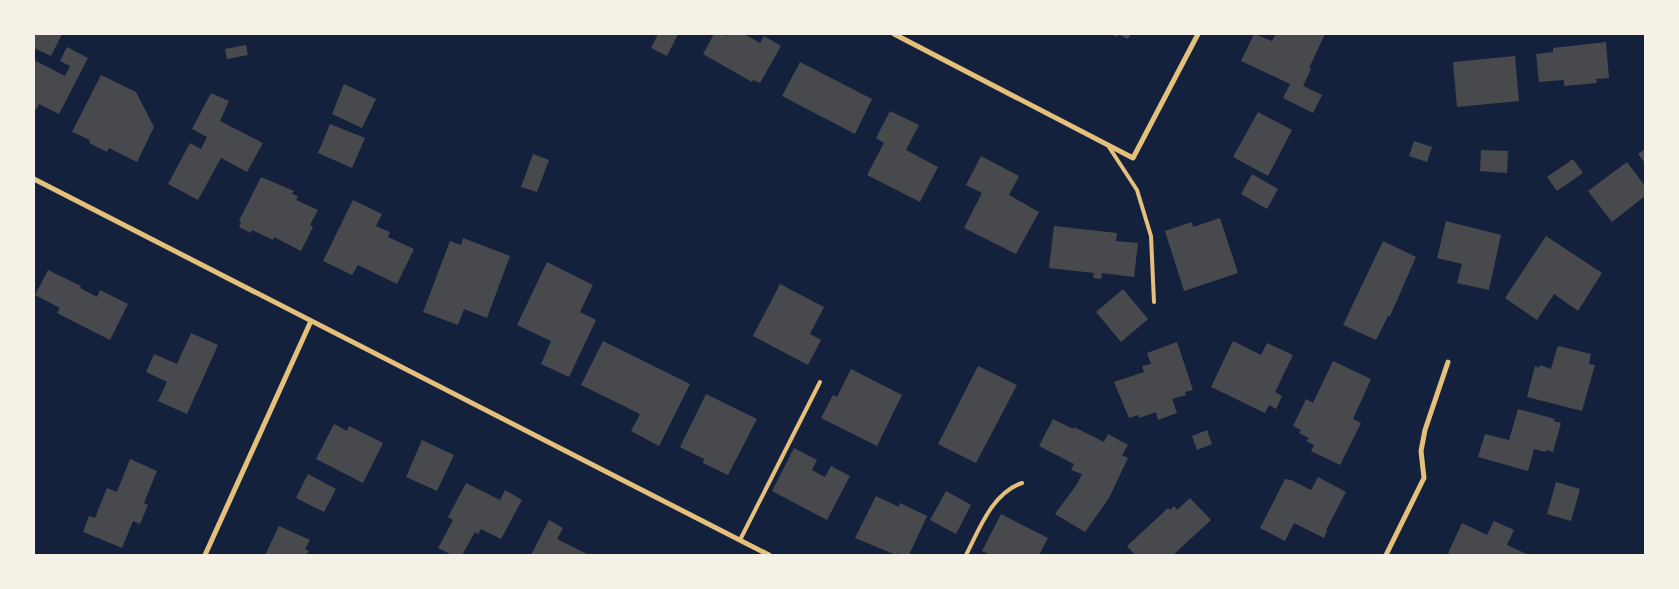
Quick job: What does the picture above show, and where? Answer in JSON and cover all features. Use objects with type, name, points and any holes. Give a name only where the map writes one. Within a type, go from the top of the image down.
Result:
[{"type":"street","points":[[894,34],[1133,158],[1198,34]]},
{"type":"street","points":[[34,178],[769,555]]},
{"type":"street","points":[[205,555],[311,321]]},
{"type":"street","points":[[1386,555],[1424,478],[1421,452],[1425,430],[1448,362]]},
{"type":"lane","points":[[1108,145],[1137,190],[1152,236],[1154,302]]},
{"type":"lane","points":[[740,540],[820,382]]},
{"type":"lane","points":[[966,555],[986,516],[999,498],[1016,485],[1022,483]]},
{"type":"building","points":[[34,34],[62,34],[51,56],[34,48]]},
{"type":"building","points":[[658,34],[678,34],[667,56],[651,48]]},
{"type":"building","points":[[714,34],[727,36],[728,34],[744,34],[760,43],[764,36],[781,46],[760,83],[753,80],[752,82],[703,54]]},
{"type":"building","points":[[1118,34],[1131,34],[1128,39]]},
{"type":"building","points":[[1254,34],[1272,41],[1276,34],[1325,34],[1303,86],[1322,95],[1313,113],[1283,98],[1290,84],[1241,61]]},
{"type":"building","points":[[1606,42],[1609,78],[1596,79],[1597,83],[1564,86],[1564,80],[1539,82],[1536,54],[1553,52],[1553,48]]},
{"type":"building","points":[[246,45],[248,55],[227,59],[225,49]]},
{"type":"building","points":[[67,47],[88,58],[59,114],[39,104],[36,110],[34,109],[34,60],[65,76],[70,66],[60,61]]},
{"type":"building","points":[[1515,56],[1519,101],[1457,107],[1453,62]]},
{"type":"building","points":[[800,62],[872,99],[855,134],[782,96]]},
{"type":"building","points":[[101,75],[136,92],[154,127],[137,162],[109,148],[107,152],[89,143],[90,140],[72,132]]},
{"type":"building","points":[[344,84],[376,99],[362,128],[332,114]]},
{"type":"building","points":[[211,93],[229,101],[220,121],[263,143],[247,172],[221,158],[198,200],[168,184],[190,143],[201,149],[207,137],[192,129]]},
{"type":"building","points":[[890,111],[919,125],[906,150],[938,167],[920,202],[867,175],[884,143],[876,138]]},
{"type":"building","points":[[1258,112],[1292,130],[1268,176],[1233,157]]},
{"type":"building","points":[[330,124],[365,138],[352,168],[318,153]]},
{"type":"building","points":[[1414,141],[1432,147],[1427,162],[1409,156]]},
{"type":"building","points":[[1645,149],[1645,163],[1638,154]]},
{"type":"building","points":[[1481,150],[1508,151],[1507,173],[1480,171]]},
{"type":"building","points":[[533,154],[549,160],[537,192],[521,187]]},
{"type":"building","points":[[981,156],[1019,176],[1009,195],[1039,212],[1016,254],[964,228],[982,193],[966,185]]},
{"type":"building","points":[[1573,159],[1583,173],[1557,191],[1547,177]]},
{"type":"building","points":[[1627,162],[1645,186],[1645,196],[1612,222],[1588,191]]},
{"type":"building","points":[[1252,174],[1278,189],[1267,209],[1241,194]]},
{"type":"building","points":[[261,177],[294,191],[292,194],[298,196],[296,200],[318,210],[310,225],[313,227],[301,251],[274,237],[273,240],[252,230],[251,233],[239,227],[241,222],[239,221]]},
{"type":"building","points":[[353,200],[382,214],[376,226],[390,232],[388,237],[414,249],[397,284],[358,265],[352,275],[323,261]]},
{"type":"building","points":[[1220,218],[1238,273],[1184,291],[1165,231],[1192,222],[1193,227]]},
{"type":"building","points":[[1446,221],[1501,235],[1489,290],[1457,283],[1462,264],[1437,258]]},
{"type":"building","points":[[1054,226],[1117,233],[1116,241],[1138,243],[1134,277],[1102,273],[1101,279],[1093,278],[1094,273],[1049,268]]},
{"type":"building","points":[[1546,236],[1602,273],[1578,311],[1554,294],[1537,320],[1505,298]]},
{"type":"building","points":[[463,238],[510,256],[487,318],[464,309],[458,325],[423,312],[450,241],[461,245]]},
{"type":"building","points":[[1383,241],[1416,257],[1390,316],[1388,316],[1376,340],[1343,325]]},
{"type":"building","points":[[547,262],[593,285],[580,312],[596,320],[569,377],[541,364],[551,341],[517,325]]},
{"type":"building","points":[[48,270],[81,286],[80,288],[97,297],[100,290],[128,304],[110,340],[57,313],[60,308],[35,295]]},
{"type":"building","points":[[780,284],[824,307],[810,334],[821,340],[808,365],[753,336]]},
{"type":"building","points":[[1123,289],[1148,319],[1121,342],[1096,312]]},
{"type":"building","points":[[191,333],[218,345],[187,414],[158,401],[167,382],[146,372],[154,354],[177,364]]},
{"type":"building","points":[[603,341],[690,384],[659,446],[631,431],[640,414],[581,385]]},
{"type":"building","points":[[1233,341],[1261,355],[1267,343],[1293,355],[1275,392],[1282,396],[1276,409],[1269,405],[1265,413],[1211,387]]},
{"type":"building","points":[[1177,342],[1193,390],[1185,392],[1186,395],[1172,399],[1177,413],[1158,420],[1156,412],[1139,418],[1138,415],[1129,418],[1114,382],[1144,372],[1142,366],[1151,364],[1147,353]]},
{"type":"building","points":[[1559,346],[1591,354],[1589,364],[1595,365],[1582,411],[1527,397],[1535,366],[1539,368],[1540,365],[1551,369]]},
{"type":"building","points":[[1333,361],[1371,379],[1353,419],[1361,423],[1340,465],[1311,451],[1314,445],[1306,441],[1309,438],[1299,433],[1301,430],[1293,426],[1306,399],[1313,403]]},
{"type":"building","points":[[978,366],[1017,385],[976,463],[938,444]]},
{"type":"building","points":[[851,369],[902,395],[877,446],[821,418],[833,395],[837,397]]},
{"type":"building","points":[[706,394],[757,419],[728,475],[703,463],[704,459],[680,447]]},
{"type":"building","points":[[1518,409],[1555,419],[1554,421],[1561,423],[1553,452],[1534,449],[1528,471],[1478,457],[1485,434],[1509,440]]},
{"type":"building","points":[[1053,419],[1104,442],[1108,434],[1128,445],[1122,455],[1128,458],[1109,498],[1085,532],[1055,514],[1082,474],[1071,470],[1074,464],[1039,446]]},
{"type":"building","points":[[334,424],[347,431],[349,426],[383,443],[363,483],[316,459]]},
{"type":"building","points":[[1207,430],[1212,444],[1197,450],[1192,436]]},
{"type":"building","points":[[422,440],[454,455],[437,491],[406,477]]},
{"type":"building","points":[[794,448],[817,460],[812,470],[825,477],[831,466],[850,476],[827,520],[772,491]]},
{"type":"building","points":[[130,459],[157,471],[144,503],[148,505],[140,524],[133,521],[122,548],[83,532],[89,516],[95,518],[107,488],[117,492]]},
{"type":"building","points":[[308,474],[336,489],[324,512],[296,498]]},
{"type":"building","points":[[1318,477],[1346,492],[1326,530],[1324,538],[1294,523],[1285,541],[1260,528],[1285,479],[1311,490]]},
{"type":"building","points":[[1556,482],[1580,489],[1571,521],[1547,514]]},
{"type":"building","points":[[466,483],[500,500],[505,490],[522,500],[501,539],[481,529],[478,534],[475,532],[462,555],[452,555],[438,548],[453,520],[448,517]]},
{"type":"building","points":[[946,491],[971,505],[956,534],[930,520]]},
{"type":"building","points":[[876,496],[899,507],[900,503],[927,516],[909,555],[897,553],[896,555],[855,538]]},
{"type":"building","points":[[1190,498],[1211,520],[1173,555],[1135,555],[1127,546],[1168,508],[1170,510],[1174,506],[1177,510]]},
{"type":"building","points":[[1001,514],[1048,538],[1039,555],[991,555],[982,551]]},
{"type":"building","points":[[549,520],[563,528],[557,539],[589,555],[531,555]]},
{"type":"building","points":[[1494,521],[1514,530],[1507,545],[1529,555],[1453,555],[1448,553],[1462,523],[1487,535]]},
{"type":"building","points":[[279,526],[310,540],[305,549],[309,551],[306,555],[265,555]]}]
